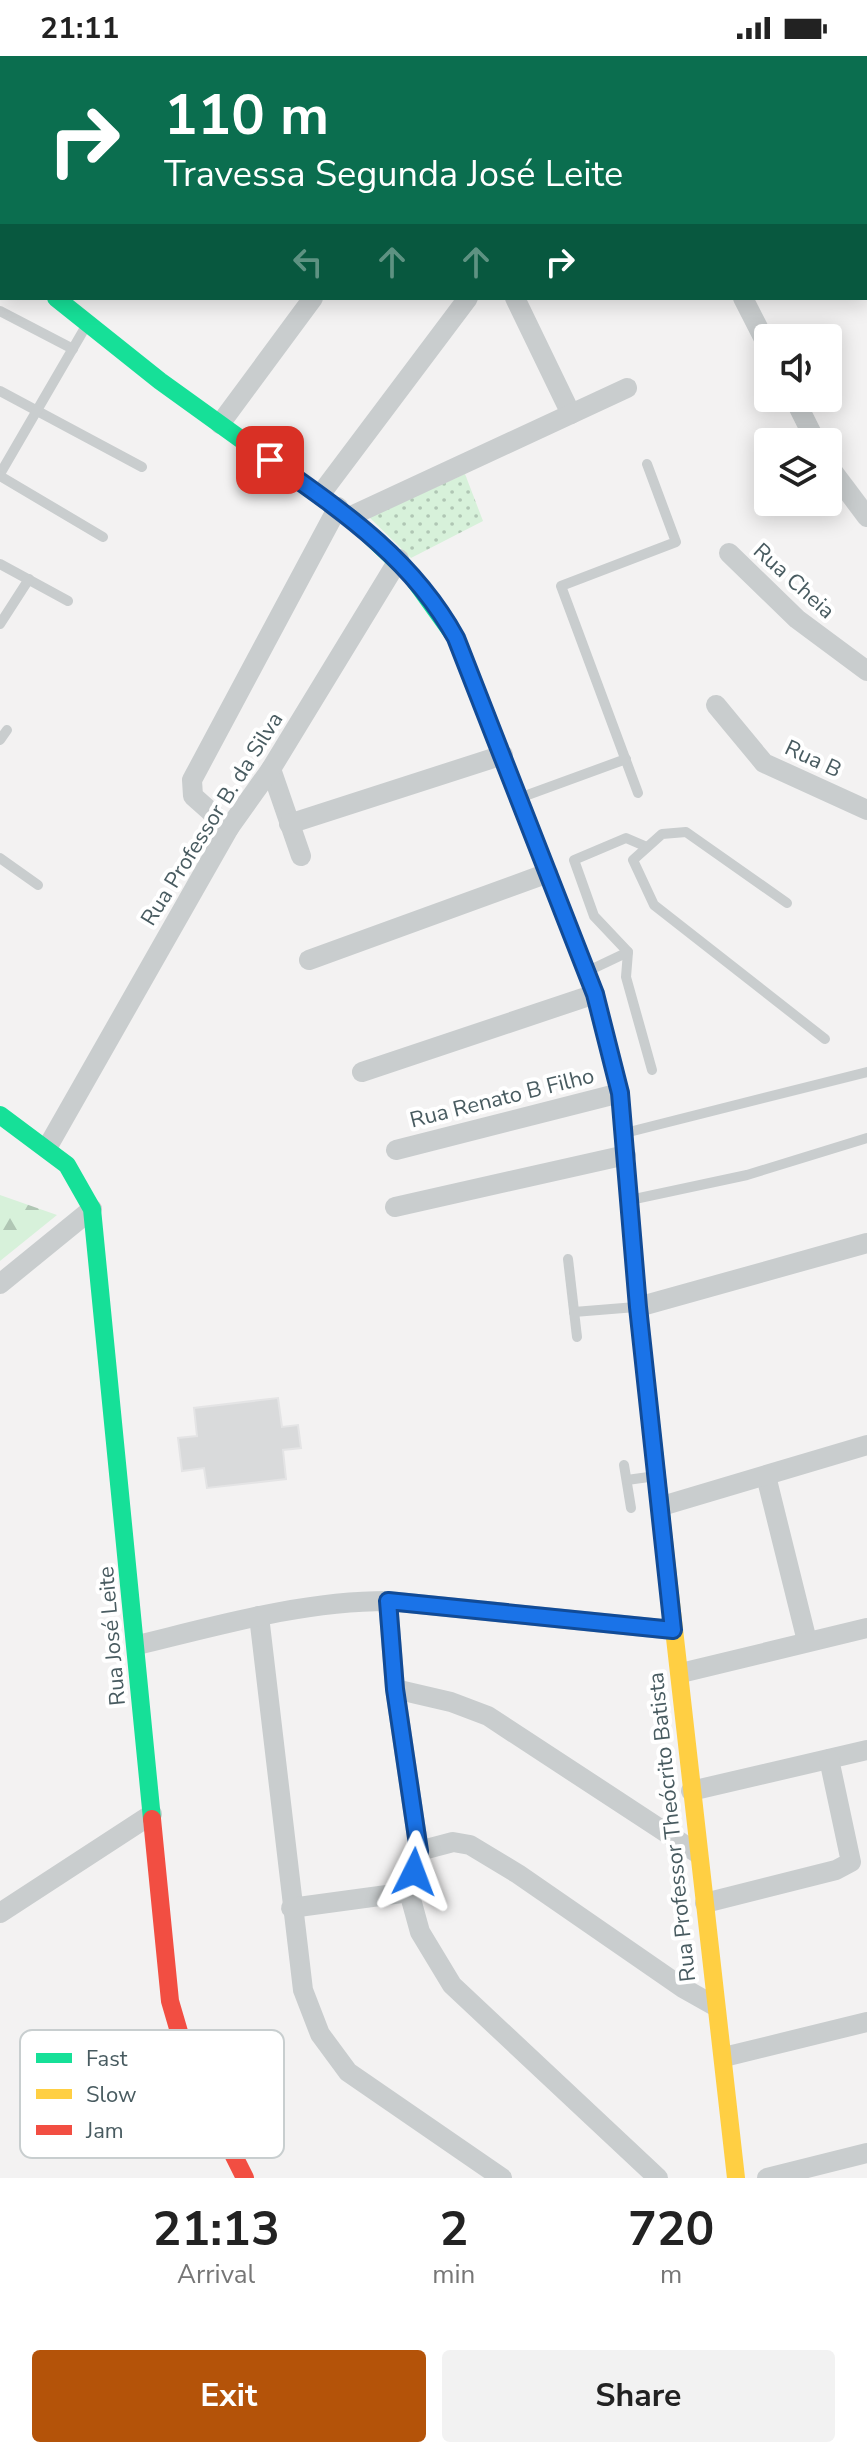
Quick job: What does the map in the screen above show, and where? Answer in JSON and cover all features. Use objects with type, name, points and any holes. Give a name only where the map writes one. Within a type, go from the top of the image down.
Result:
[{"type":"street","name":"Rua Professor Theócrito Batista","points":[[58,300],[220,424],[336,506],[399,559],[426,590],[456,638],[595,994],[620,1093],[625,1133],[638,1307],[662,1506],[673,1630],[681,1673],[697,1853],[724,2057],[736,2178]]},
{"type":"street","points":[[220,424],[312,300]]},
{"type":"street","points":[[229,828],[193,796],[192,780],[336,506],[467,300]]},
{"type":"street","points":[[516,300],[571,414]]},
{"type":"street","points":[[744,300],[756,324]]},
{"type":"street","points":[[336,506],[571,414],[627,388]]},
{"type":"street","points":[[842,484],[867,517]]},
{"type":"street","name":"Rua Cheia","points":[[729,553],[797,619],[867,671]]},
{"type":"street","name":"Rua Professor B. da Silva","points":[[47,1148],[229,828],[271,769],[399,559]]},
{"type":"street","name":"Rua B","points":[[716,705],[764,763],[867,810]]},
{"type":"street","points":[[289,824],[503,755]]},
{"type":"street","points":[[271,769],[301,856]]},
{"type":"street","points":[[309,960],[548,873]]},
{"type":"street","points":[[362,1072],[595,994]]},
{"type":"street","name":"Rua Renato B Filho","points":[[396,1150],[620,1093]]},
{"type":"street","name":"Rua José Leite","points":[[0,1115],[47,1148],[77,1178],[92,1209],[138,1645],[167,1974],[177,2030]]},
{"type":"street","points":[[395,1207],[626,1155]]},
{"type":"street","points":[[0,1284],[92,1209]]},
{"type":"street","points":[[638,1307],[867,1243]]},
{"type":"street","points":[[662,1506],[867,1445]]},
{"type":"street","points":[[766,1476],[807,1641]]},
{"type":"street","points":[[138,1645],[311,1606],[388,1601],[673,1630]]},
{"type":"street","points":[[388,1601],[395,1689],[419,1851],[409,1892],[420,1932],[452,1985],[658,2178]]},
{"type":"street","points":[[259,1616],[291,1908],[306,2000],[331,2053],[348,2072],[502,2178]]},
{"type":"street","points":[[681,1673],[867,1628]]},
{"type":"street","points":[[395,1689],[451,1702],[488,1716],[697,1853]]},
{"type":"street","points":[[691,1791],[867,1750]]},
{"type":"street","points":[[705,1903],[836,1870],[851,1862],[829,1759]]},
{"type":"street","points":[[0,1913],[152,1814]]},
{"type":"street","points":[[419,1851],[453,1842],[470,1845],[518,1874],[683,1988],[715,2006]]},
{"type":"street","points":[[291,1908],[409,1892]]},
{"type":"street","points":[[724,2057],[867,2022]]},
{"type":"street","points":[[767,2178],[867,2153]]},
{"type":"street","name":"Rua José Leite","points":[[235,2158],[245,2178]]},
{"type":"lane","points":[[0,311],[73,349]]},
{"type":"lane","points":[[87,324],[0,475],[103,537]]},
{"type":"lane","points":[[0,391],[142,467]]},
{"type":"lane","points":[[638,793],[561,586],[676,542],[647,464]]},
{"type":"lane","points":[[0,564],[68,601]]},
{"type":"lane","points":[[0,624],[29,579]]},
{"type":"lane","points":[[0,740],[7,730]]},
{"type":"lane","points":[[519,798],[626,759]]},
{"type":"lane","points":[[787,903],[686,832],[662,834],[633,860],[654,905],[825,1039]]},
{"type":"lane","points":[[647,847],[626,838],[574,860],[594,916],[628,952],[626,977],[652,1070]]},
{"type":"lane","points":[[0,858],[38,885]]},
{"type":"lane","points":[[586,971],[628,952]]},
{"type":"lane","points":[[625,1133],[867,1072]]},
{"type":"lane","points":[[628,1200],[747,1175],[867,1138]]},
{"type":"lane","points":[[568,1259],[577,1337]]},
{"type":"lane","points":[[574,1312],[638,1307]]},
{"type":"lane","points":[[624,1465],[631,1508]]},
{"type":"lane","points":[[627,1480],[658,1476]]},
{"type":"green space","points":[[465,474],[483,521],[411,558],[369,517]]},
{"type":"green space","points":[[0,1195],[57,1215],[0,1261]]},
{"type":"building","points":[[278,1398],[282,1427],[298,1425],[301,1448],[283,1450],[286,1479],[207,1488],[204,1468],[182,1471],[178,1438],[197,1436],[194,1408]]},
{"type":"traffic: fast","points":[[59,300],[160,381],[353,520],[410,574],[456,638],[502,756]]},
{"type":"traffic: fast","points":[[613,1065],[620,1093],[638,1307],[662,1523]]},
{"type":"traffic: fast","points":[[0,1115],[67,1165],[92,1209],[152,1819]]},
{"type":"traffic: slow","points":[[662,1523],[736,2178]]},
{"type":"traffic: jam","points":[[502,756],[595,994],[613,1065]]},
{"type":"traffic: jam","points":[[152,1819],[170,2001],[178,2030]]},
{"type":"traffic: jam","points":[[235,2158],[245,2178]]},
{"type":"route","points":[[270,460],[351,516],[399,559],[426,590],[456,638],[595,994],[620,1093],[625,1133],[635,1280],[662,1506],[673,1630],[388,1601],[395,1689],[419,1851],[414,1872]]}]
